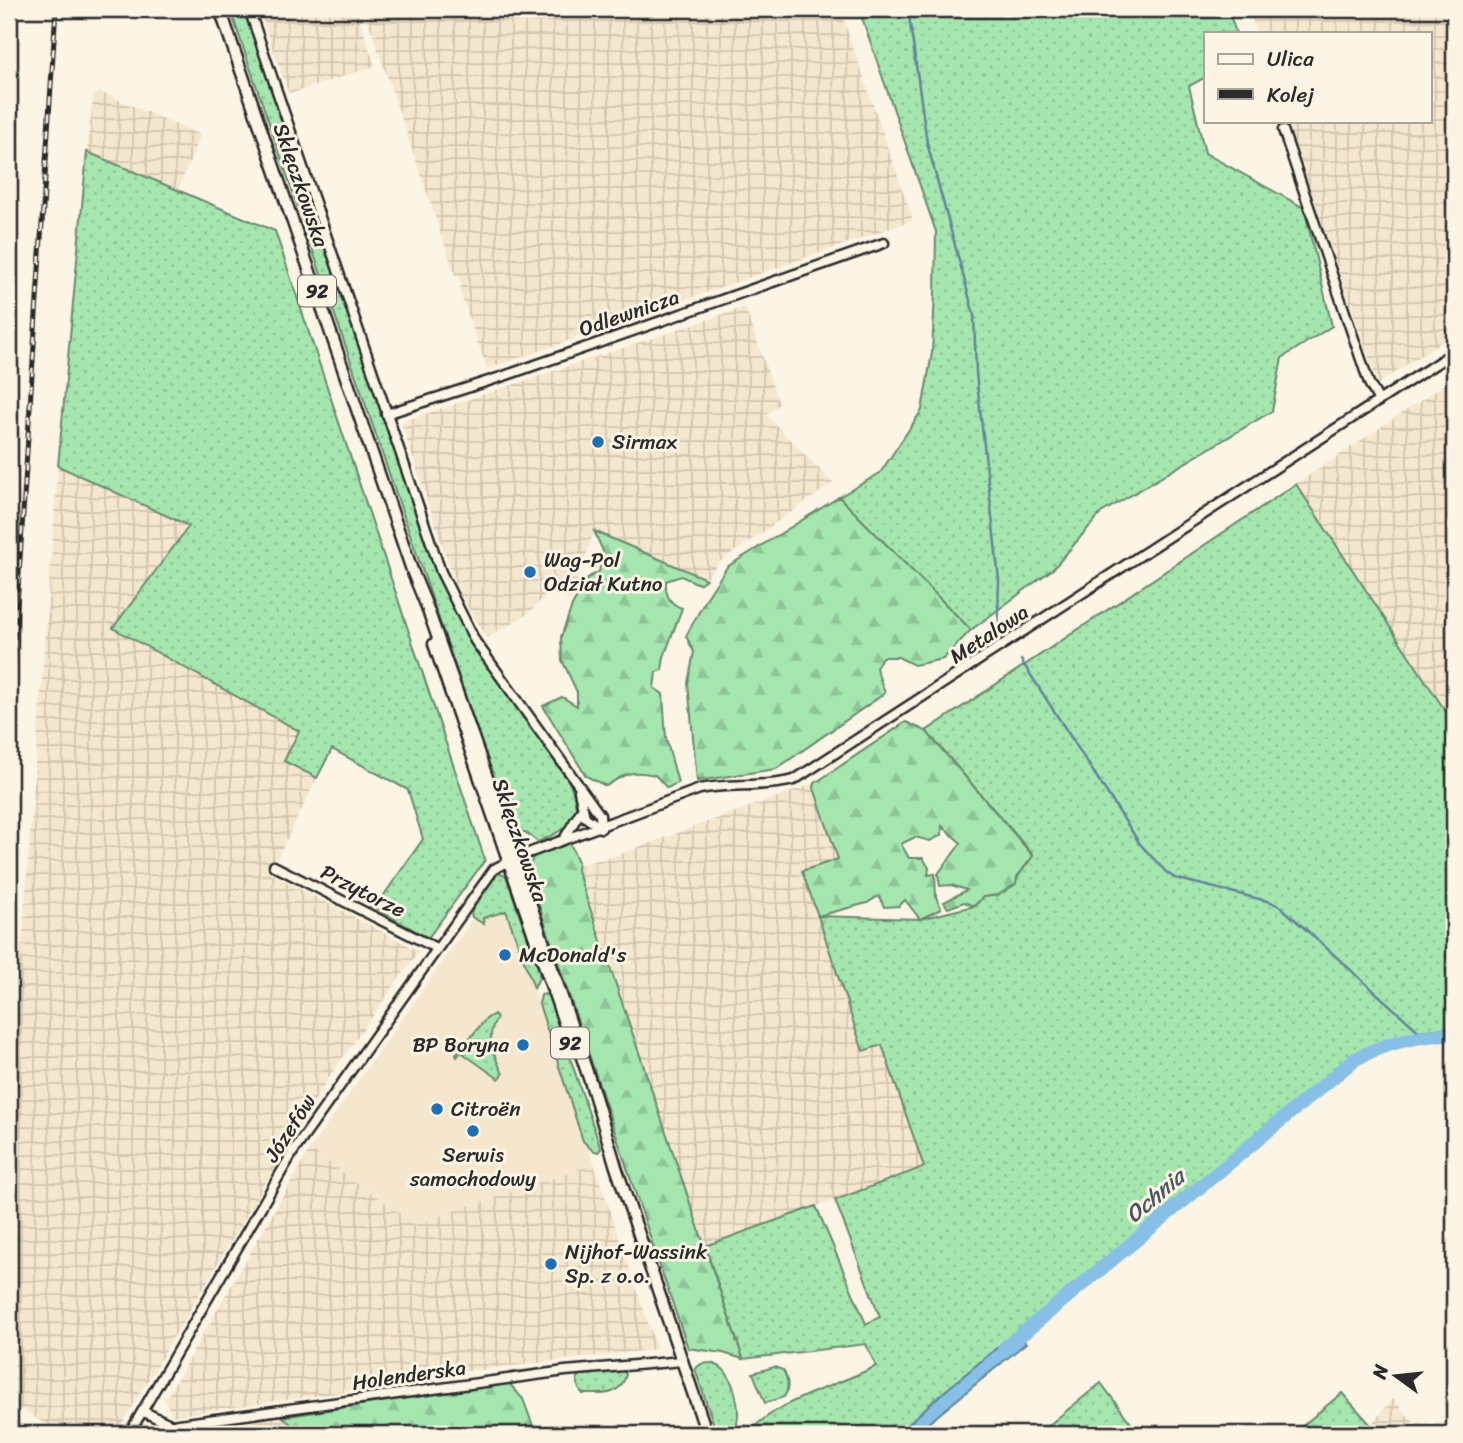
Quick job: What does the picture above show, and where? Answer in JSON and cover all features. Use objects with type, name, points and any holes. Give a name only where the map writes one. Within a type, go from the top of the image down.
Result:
[{"type":"main road","name":"Sklęczkowska","points":[[220,9],[413,573],[422,609],[593,1090],[599,1117],[707,1434]]},
{"type":"street","points":[[250,9],[441,572],[475,641],[600,815],[601,828]]},
{"type":"street","points":[[1283,130],[1369,383],[1379,401]]},
{"type":"street","name":"Odlewnicza","points":[[386,414],[504,376],[884,243]]},
{"type":"street","name":"Metalowa","points":[[511,860],[700,789],[778,784],[794,780],[1454,352]]},
{"type":"street","points":[[579,788],[585,817],[601,828]]},
{"type":"street","points":[[562,841],[582,809]]},
{"type":"street","name":"Józefów","points":[[130,1434],[293,1152],[494,869],[511,860]]},
{"type":"street","name":"Przytorze","points":[[274,866],[436,948]]},
{"type":"street","name":"Holenderska","points":[[144,1412],[172,1425],[565,1371],[683,1361]]},
{"type":"shaded area","points":[[258,9],[356,9],[375,66],[289,94]]},
{"type":"shaded area","points":[[364,9],[840,9],[912,217],[911,221],[487,369],[459,289],[462,285],[459,277],[455,275]]},
{"type":"shaded area","points":[[1249,9],[1454,9],[1454,333],[1378,384],[1287,122],[1432,122],[1432,32],[1257,32]]},
{"type":"shaded area","points":[[100,92],[201,135],[178,190],[87,152],[93,97]]},
{"type":"shaded area","name":"Sirmax","points":[[745,307],[779,404],[766,415],[833,483],[718,563],[706,579],[594,531],[571,600],[548,593],[528,614],[487,638],[458,592],[401,422]]},
{"type":"shaded area","points":[[1454,378],[1454,724],[1296,484]]},
{"type":"shaded area","points":[[58,466],[189,526],[113,628],[300,732],[284,761],[317,778],[270,873],[419,951],[329,1077],[116,1434],[62,1434],[9,1402],[9,1113]]},
{"type":"shaded area","points":[[815,783],[814,788],[838,859],[802,871],[863,1051],[882,1045],[925,1168],[705,1246],[577,870],[581,864],[614,856]]},
{"type":"shaded area","points":[[497,881],[594,1164],[415,1224],[310,1149]]},
{"type":"shaded area","points":[[310,1149],[415,1224],[594,1164],[657,1349],[384,1381],[364,1389],[172,1416],[165,1400]]},
{"type":"shaded area","points":[[1393,1399],[1424,1434],[1363,1434]]},
{"type":"shaded area","points":[[283,1417],[302,1434],[188,1434],[242,1423]]},
{"type":"green space","points":[[230,9],[245,9],[438,574],[481,655],[568,780],[573,792],[576,803],[572,819],[567,826],[538,842],[525,832],[512,832]]},
{"type":"green space","points":[[859,9],[1228,9],[1236,32],[1204,32],[1204,78],[1189,86],[1205,153],[1304,208],[1332,326],[1282,358],[1272,411],[1101,513],[1054,568],[971,630],[839,497],[880,473],[922,410],[932,353],[936,232]]},
{"type":"green space","points":[[87,152],[275,231],[485,860],[428,938],[375,908],[423,839],[408,790],[332,749],[317,778],[284,761],[299,731],[113,628],[189,526],[58,466]]},
{"type":"green space","points":[[1296,484],[1454,724],[1454,1027],[1418,1031],[1417,1036],[1367,1050],[1348,1059],[1251,1143],[1174,1202],[1102,1265],[1070,1287],[932,1402],[898,1434],[748,1434],[760,1422],[790,1403],[876,1366],[866,1344],[743,1359],[705,1246],[816,1206],[866,1324],[880,1317],[835,1200],[924,1167],[882,1045],[863,1051],[818,916],[920,919],[974,906],[983,897],[998,895],[1017,878],[1033,855],[926,731]]},
{"type":"green space","points":[[839,497],[971,630],[943,659],[914,665],[898,657],[882,657],[876,668],[885,693],[776,769],[697,781],[688,683],[694,652],[686,636],[727,567]]},
{"type":"green space","points":[[594,531],[706,579],[699,584],[681,576],[666,581],[669,598],[682,608],[662,670],[656,672],[654,688],[663,694],[666,738],[678,783],[667,788],[655,775],[629,774],[606,786],[586,776],[543,706],[562,697],[577,706],[577,692],[562,660],[561,637],[572,606],[589,577],[599,572],[603,551]]},
{"type":"green space","points":[[906,722],[926,731],[1033,856],[1017,877],[1016,884],[998,895],[983,897],[974,906],[964,902],[948,908],[944,902],[967,890],[951,885],[940,886],[938,874],[961,843],[942,826],[942,835],[930,841],[915,837],[901,844],[909,858],[923,858],[929,868],[928,875],[935,874],[936,897],[941,909],[920,919],[905,900],[899,906],[884,907],[879,896],[867,903],[818,916],[802,871],[838,859],[814,788],[815,783]]},
{"type":"green space","points":[[570,843],[743,1359],[688,1348],[528,873],[533,857]]},
{"type":"green space","points":[[498,873],[506,876],[539,970],[539,978],[534,988],[506,911],[483,918],[484,924],[472,917],[471,912],[493,875]]},
{"type":"green space","points":[[541,995],[549,996],[601,1149],[598,1152],[583,1141],[539,1004]]},
{"type":"green space","points":[[494,1014],[497,1018],[491,1039],[503,1074],[499,1079],[461,1052],[457,1057],[456,1054],[486,1019]]},
{"type":"green space","points":[[710,1363],[725,1371],[735,1394],[738,1420],[732,1434],[717,1434],[695,1369],[701,1364]]},
{"type":"green space","points":[[774,1367],[783,1370],[788,1387],[784,1397],[765,1403],[753,1373]]},
{"type":"green space","points":[[623,1370],[626,1375],[615,1391],[583,1394],[579,1389],[577,1379],[582,1373]]},
{"type":"green space","points":[[508,1382],[523,1399],[536,1434],[302,1434],[283,1417]]},
{"type":"green space","points":[[1101,1383],[1139,1434],[1038,1434]]},
{"type":"green space","points":[[1342,1393],[1371,1425],[1363,1434],[1293,1434]]},
{"type":"water","points":[[1015,1333],[1026,1343],[915,1434],[898,1434],[932,1402]]},
{"type":"waterway","points":[[908,9],[927,143],[974,315],[976,373],[999,580],[1000,628]]},
{"type":"waterway","points":[[1021,660],[1140,844],[1167,873],[1175,878],[1271,902],[1281,907],[1425,1037]]},
{"type":"waterway","name":"Ochnia","points":[[1004,1349],[1354,1060],[1402,1041],[1454,1034]]},
{"type":"railway","points":[[9,727],[56,9]]},
{"type":"place","name":"Sirmax","points":[[598,442]]},
{"type":"place","name":"Wag-Pol Odział Kutno","points":[[530,572]]},
{"type":"place","name":"McDonald's","points":[[505,955]]},
{"type":"place","name":"BP Boryna","points":[[523,1045]]},
{"type":"place","name":"Citroën","points":[[437,1109]]},
{"type":"place","name":"Serwis samochodowy","points":[[473,1131]]},
{"type":"place","name":"Nijhof-Wassink Sp. z o.o.","points":[[551,1264]]}]
